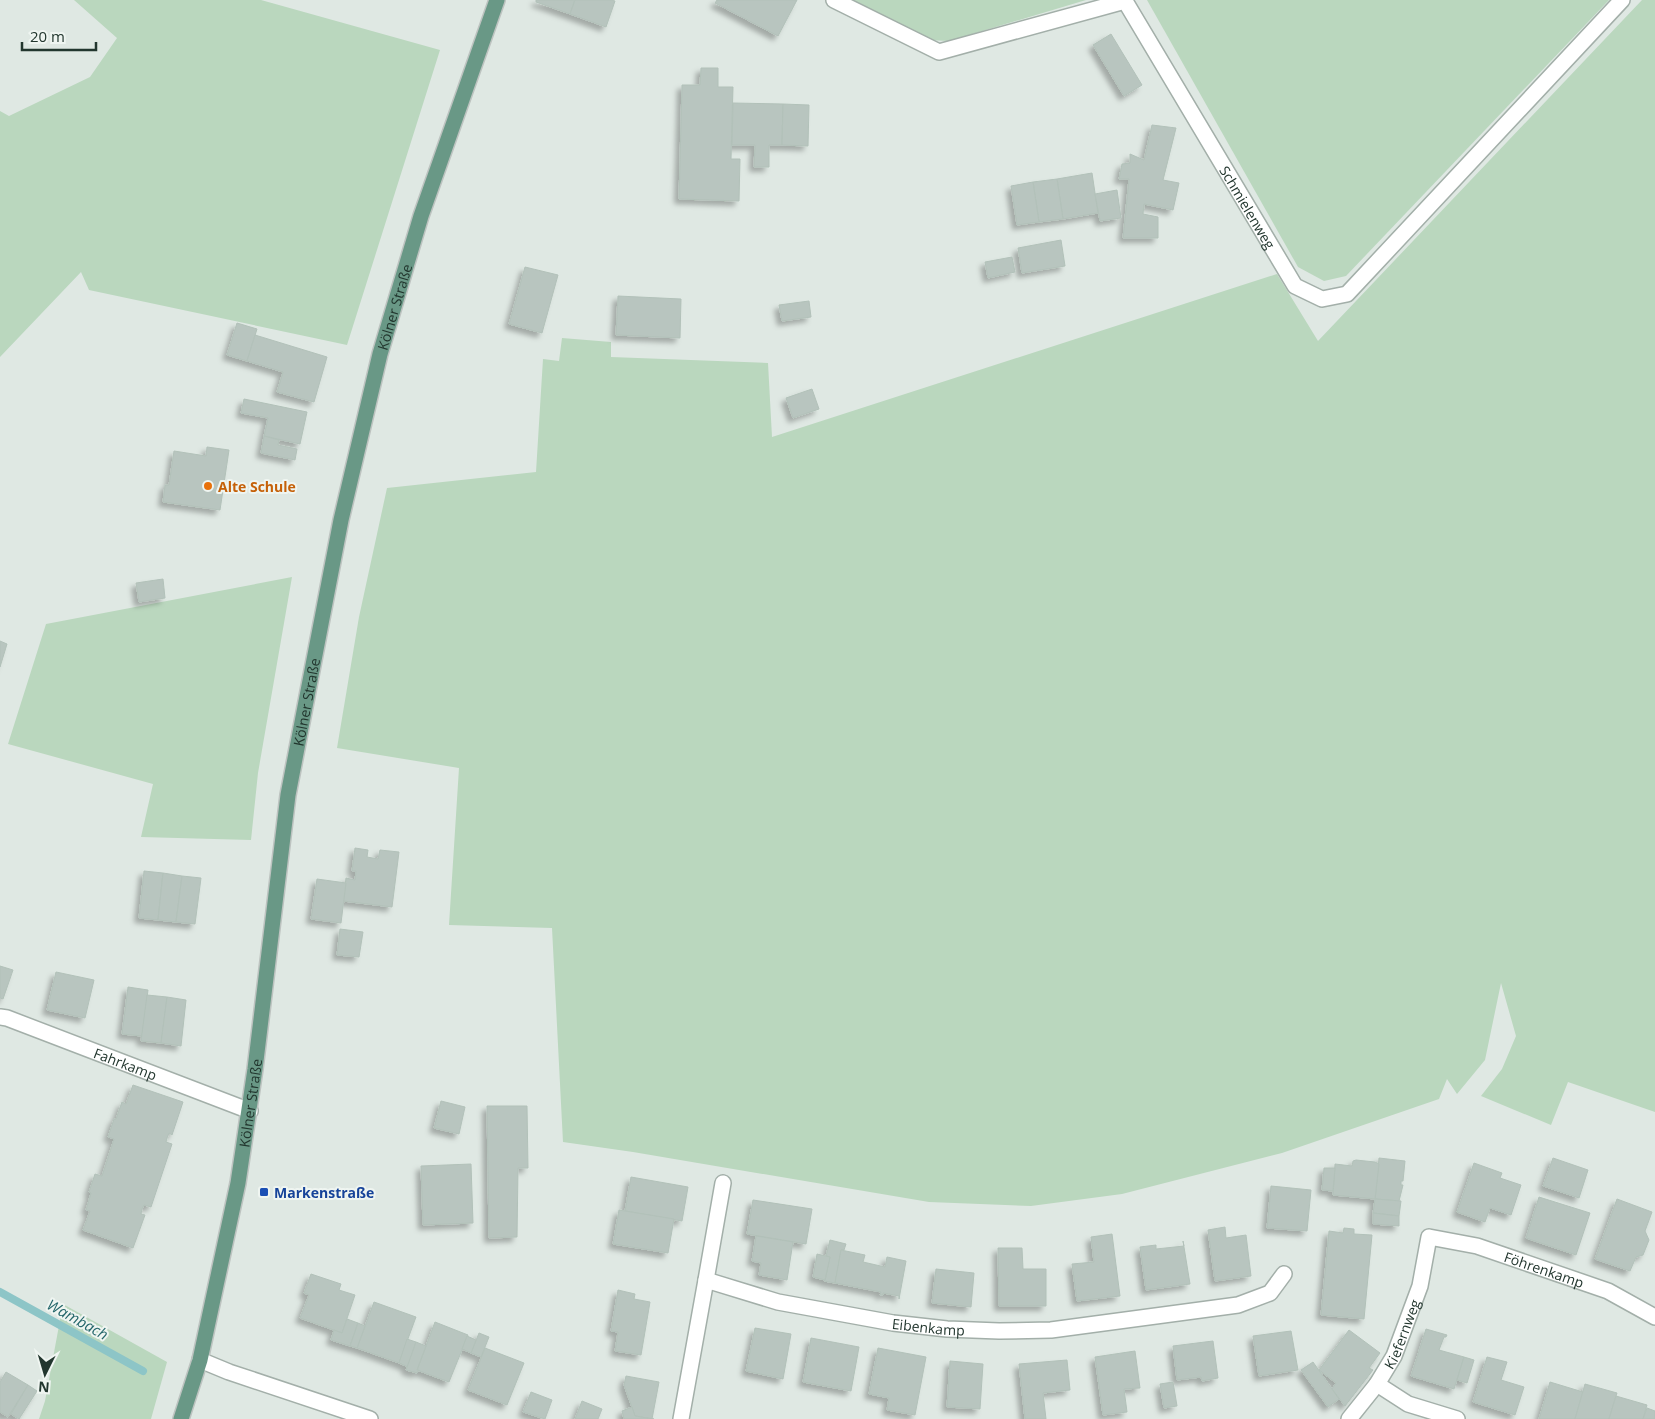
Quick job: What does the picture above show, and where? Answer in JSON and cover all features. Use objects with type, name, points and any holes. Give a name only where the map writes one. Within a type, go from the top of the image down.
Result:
[{"type":"main road","name":"Kölner Straße","points":[[181,1419],[200,1360],[238,1183],[250,1111],[288,795],[340,520],[380,354],[421,216],[497,0]]},
{"type":"street","name":"Schmielenweg","points":[[834,0],[939,52],[1125,1],[1295,286],[1322,299],[1347,294],[1622,0]]},
{"type":"street","name":"Fahrkamp","points":[[0,1017],[7,1018],[250,1111]]},
{"type":"street","points":[[681,1419],[723,1183]]},
{"type":"street","name":"Föhrenkamp","points":[[1429,1237],[1477,1246],[1608,1291],[1655,1317]]},
{"type":"street","name":"Kiefernweg","points":[[1349,1419],[1377,1384],[1394,1356],[1420,1286],[1429,1237]]},
{"type":"street","name":"Eibenkamp","points":[[706,1280],[778,1302],[893,1323],[947,1329],[999,1331],[1051,1330],[1238,1305],[1270,1293],[1284,1274]]},
{"type":"street","points":[[200,1360],[229,1372],[370,1419]]},
{"type":"street","points":[[1377,1384],[1408,1404],[1457,1419]]},
{"type":"green space","points":[[74,0],[261,0],[440,50],[347,345],[89,290],[81,272],[0,357],[0,111],[9,116],[90,77],[117,38]]},
{"type":"green space","points":[[850,0],[1086,0],[949,41],[927,40]]},
{"type":"green space","points":[[1147,0],[1609,0],[1346,276],[1324,281],[1298,267]]},
{"type":"green space","points":[[1642,0],[1655,0],[1655,1112],[1568,1082],[1551,1125],[1481,1096],[1502,1069],[1516,1036],[1501,983],[1485,1060],[1457,1094],[1447,1079],[1439,1099],[1282,1153],[1122,1194],[1031,1206],[929,1202],[563,1142],[552,928],[449,925],[459,768],[337,748],[359,617],[387,488],[536,472],[543,359],[559,361],[562,338],[611,342],[611,357],[768,363],[772,437],[1277,274],[1318,341]]},
{"type":"green space","points":[[292,577],[258,773],[251,840],[141,837],[153,784],[8,744],[46,624]]},
{"type":"green space","points":[[63,1304],[167,1362],[151,1419],[39,1419],[45,1401]]},
{"type":"building","points":[[536,0],[575,0],[570,14],[536,2]]},
{"type":"building","points":[[575,0],[615,1],[606,27],[570,14]]},
{"type":"building","points":[[717,0],[797,0],[778,36],[715,3]]},
{"type":"building","points":[[1111,34],[1142,85],[1124,96],[1093,45]]},
{"type":"building","points":[[701,68],[718,68],[718,87],[733,87],[731,159],[740,159],[739,201],[679,199],[682,85],[700,85]]},
{"type":"building","points":[[733,103],[783,104],[782,145],[769,145],[769,167],[754,167],[755,145],[732,145]]},
{"type":"building","points":[[783,104],[809,105],[808,146],[782,145]]},
{"type":"building","points":[[1152,125],[1176,128],[1163,180],[1179,183],[1173,210],[1144,204],[1143,214],[1158,217],[1158,238],[1123,238],[1129,179],[1119,179],[1122,164],[1130,163],[1130,154],[1144,160]]},
{"type":"building","points":[[1092,173],[1098,213],[1063,219],[1057,179]]},
{"type":"building","points":[[1057,179],[1063,219],[1039,222],[1033,182]]},
{"type":"building","points":[[1033,182],[1039,222],[1017,225],[1011,186]]},
{"type":"building","points":[[1117,190],[1121,218],[1100,221],[1095,194]]},
{"type":"building","points":[[1061,240],[1065,266],[1022,273],[1018,248]]},
{"type":"building","points":[[1012,257],[1015,272],[988,278],[985,262]]},
{"type":"building","points":[[525,267],[558,275],[542,333],[509,324]]},
{"type":"building","points":[[618,296],[681,299],[680,338],[616,335]]},
{"type":"building","points":[[809,301],[811,317],[782,321],[779,305]]},
{"type":"building","points":[[237,323],[257,329],[247,361],[227,355]]},
{"type":"building","points":[[255,335],[327,357],[314,402],[277,392],[283,372],[247,361]]},
{"type":"building","points":[[812,389],[819,409],[793,418],[786,398]]},
{"type":"building","points":[[244,399],[307,412],[300,444],[264,436],[268,418],[241,413]]},
{"type":"building","points":[[264,436],[279,440],[278,445],[297,449],[295,460],[261,453]]},
{"type":"building","points":[[207,447],[229,450],[220,510],[163,502],[165,485],[169,485],[174,451],[206,456]]},
{"type":"building","points":[[163,579],[165,598],[139,602],[136,583]]},
{"type":"building","points":[[0,641],[7,644],[0,667]]},
{"type":"building","points":[[355,848],[368,850],[367,857],[378,859],[380,850],[399,852],[392,907],[343,901],[346,878],[355,880],[356,871],[352,871]]},
{"type":"building","points":[[144,871],[163,873],[158,920],[139,918]]},
{"type":"building","points":[[163,873],[182,876],[176,922],[158,920]]},
{"type":"building","points":[[182,876],[201,878],[195,924],[176,922]]},
{"type":"building","points":[[317,879],[346,883],[341,923],[311,919]]},
{"type":"building","points":[[340,929],[363,932],[359,957],[337,955]]},
{"type":"building","points":[[0,966],[13,970],[3,999],[0,998]]},
{"type":"building","points":[[56,972],[94,980],[85,1018],[47,1010]]},
{"type":"building","points":[[128,987],[148,990],[142,1036],[122,1034]]},
{"type":"building","points":[[147,995],[167,997],[161,1043],[141,1041]]},
{"type":"building","points":[[167,997],[186,1000],[181,1046],[161,1043]]},
{"type":"building","points":[[133,1085],[183,1102],[172,1135],[169,1133],[167,1138],[166,1142],[172,1144],[151,1207],[144,1205],[142,1209],[141,1214],[145,1215],[133,1248],[83,1230],[90,1211],[86,1210],[95,1174],[102,1176],[114,1139],[108,1137],[114,1119],[116,1119],[122,1102],[126,1104]]},
{"type":"building","points":[[441,1101],[465,1107],[459,1134],[434,1128]]},
{"type":"building","points":[[487,1106],[527,1106],[528,1168],[518,1168],[517,1237],[489,1238]]},
{"type":"building","points":[[1379,1158],[1405,1161],[1403,1181],[1401,1181],[1401,1185],[1403,1185],[1399,1201],[1375,1199]]},
{"type":"building","points":[[1553,1158],[1588,1170],[1579,1198],[1543,1186]]},
{"type":"building","points":[[1353,1161],[1379,1164],[1375,1199],[1333,1195],[1335,1164],[1352,1166]]},
{"type":"building","points":[[1474,1163],[1502,1173],[1500,1178],[1521,1185],[1511,1215],[1490,1208],[1485,1222],[1457,1212]]},
{"type":"building","points":[[471,1164],[473,1223],[423,1225],[421,1166]]},
{"type":"building","points":[[1324,1168],[1335,1168],[1333,1191],[1322,1190]]},
{"type":"building","points":[[631,1177],[688,1187],[682,1221],[625,1211]]},
{"type":"building","points":[[1271,1186],[1311,1190],[1307,1231],[1267,1228]]},
{"type":"building","points":[[1539,1197],[1590,1213],[1576,1255],[1526,1238]]},
{"type":"building","points":[[1375,1199],[1401,1201],[1399,1216],[1373,1213]]},
{"type":"building","points":[[1617,1199],[1652,1212],[1645,1231],[1649,1240],[1643,1255],[1636,1257],[1630,1271],[1595,1259]]},
{"type":"building","points":[[753,1200],[812,1209],[806,1244],[747,1234]]},
{"type":"building","points":[[619,1210],[674,1219],[668,1253],[613,1244]]},
{"type":"building","points":[[1373,1213],[1399,1216],[1399,1226],[1373,1224]]},
{"type":"building","points":[[1225,1227],[1226,1238],[1246,1235],[1251,1276],[1215,1281],[1208,1230]]},
{"type":"building","points":[[1344,1228],[1354,1229],[1354,1234],[1372,1235],[1364,1319],[1321,1315],[1329,1231],[1343,1233]]},
{"type":"building","points":[[1112,1234],[1120,1296],[1077,1301],[1072,1264],[1094,1262],[1091,1237]]},
{"type":"building","points":[[756,1236],[793,1242],[787,1280],[759,1275],[761,1263],[752,1261]]},
{"type":"building","points":[[830,1240],[846,1244],[844,1250],[841,1250],[835,1283],[824,1281],[830,1257],[826,1256]]},
{"type":"building","points":[[1156,1245],[1156,1249],[1184,1246],[1190,1284],[1146,1290],[1140,1247]]},
{"type":"building","points":[[998,1248],[1022,1248],[1023,1269],[1046,1269],[1046,1306],[999,1306]]},
{"type":"building","points":[[841,1250],[865,1255],[863,1262],[885,1267],[887,1257],[906,1261],[899,1299],[899,1296],[883,1293],[883,1295],[880,1295],[881,1292],[835,1283]]},
{"type":"building","points":[[817,1254],[830,1257],[825,1280],[813,1277]]},
{"type":"building","points":[[936,1269],[974,1273],[971,1307],[932,1303]]},
{"type":"building","points":[[311,1274],[341,1284],[339,1290],[355,1295],[342,1333],[300,1318],[309,1295],[304,1293]]},
{"type":"building","points":[[618,1290],[635,1294],[634,1299],[650,1302],[641,1355],[615,1351],[618,1332],[611,1331]]},
{"type":"building","points":[[374,1302],[416,1317],[399,1363],[357,1348]]},
{"type":"building","points":[[347,1319],[358,1323],[350,1346],[331,1340],[334,1330],[342,1333]]},
{"type":"building","points":[[435,1322],[468,1335],[449,1382],[417,1370]]},
{"type":"building","points":[[358,1323],[365,1326],[357,1348],[350,1346]]},
{"type":"building","points":[[755,1328],[791,1334],[783,1379],[746,1371]]},
{"type":"building","points":[[1426,1329],[1447,1335],[1444,1337],[1439,1350],[1464,1357],[1454,1389],[1411,1376]]},
{"type":"building","points":[[1349,1330],[1380,1353],[1369,1368],[1373,1370],[1345,1406],[1332,1389],[1336,1383],[1319,1370]]},
{"type":"building","points":[[1291,1331],[1298,1370],[1259,1376],[1253,1336]]},
{"type":"building","points":[[479,1333],[489,1337],[481,1357],[471,1353]]},
{"type":"building","points":[[467,1336],[476,1340],[471,1353],[462,1349]]},
{"type":"building","points":[[811,1338],[859,1347],[851,1391],[803,1382]]},
{"type":"building","points":[[407,1339],[416,1342],[408,1367],[399,1363]]},
{"type":"building","points":[[1213,1341],[1218,1378],[1202,1381],[1201,1377],[1177,1380],[1173,1346]]},
{"type":"building","points":[[416,1342],[426,1346],[417,1373],[406,1370]]},
{"type":"building","points":[[485,1348],[524,1363],[507,1405],[468,1390]]},
{"type":"building","points":[[878,1348],[926,1357],[915,1415],[887,1410],[889,1398],[869,1394]]},
{"type":"building","points":[[1135,1351],[1140,1388],[1124,1389],[1127,1412],[1103,1415],[1095,1357]]},
{"type":"building","points":[[1464,1357],[1474,1360],[1467,1383],[1457,1380]]},
{"type":"building","points":[[1487,1357],[1507,1362],[1501,1380],[1524,1387],[1515,1415],[1473,1402]]},
{"type":"building","points":[[1067,1360],[1070,1390],[1043,1393],[1046,1419],[1025,1419],[1019,1364]]},
{"type":"building","points":[[950,1361],[983,1364],[980,1409],[947,1407]]},
{"type":"building","points":[[1313,1362],[1339,1399],[1328,1407],[1301,1370]]},
{"type":"building","points":[[6,1372],[28,1385],[8,1417],[0,1412],[0,1382]]},
{"type":"building","points":[[626,1376],[659,1382],[652,1419],[635,1416],[624,1385]]},
{"type":"building","points":[[1173,1382],[1177,1406],[1164,1408],[1160,1384]]},
{"type":"building","points":[[1550,1382],[1583,1392],[1575,1419],[1539,1419]]},
{"type":"building","points":[[1585,1384],[1617,1393],[1609,1419],[1575,1419]]},
{"type":"building","points":[[28,1385],[37,1391],[19,1419],[11,1414]]},
{"type":"building","points":[[531,1392],[552,1400],[545,1419],[523,1412]]},
{"type":"building","points":[[1616,1396],[1647,1405],[1643,1419],[1609,1419]]},
{"type":"building","points":[[582,1401],[602,1409],[598,1419],[575,1419]]},
{"type":"building","points":[[632,1407],[635,1416],[654,1419],[624,1419],[622,1411]]},
{"type":"building","points":[[1647,1408],[1655,1411],[1655,1419],[1643,1419]]},
{"type":"waterway","name":"Wambach","points":[[0,1292],[143,1371]]},
{"type":"place","name":"Alte Schule","points":[[208,486]]},
{"type":"place","name":"Markenstraße","points":[[264,1192]]}]
